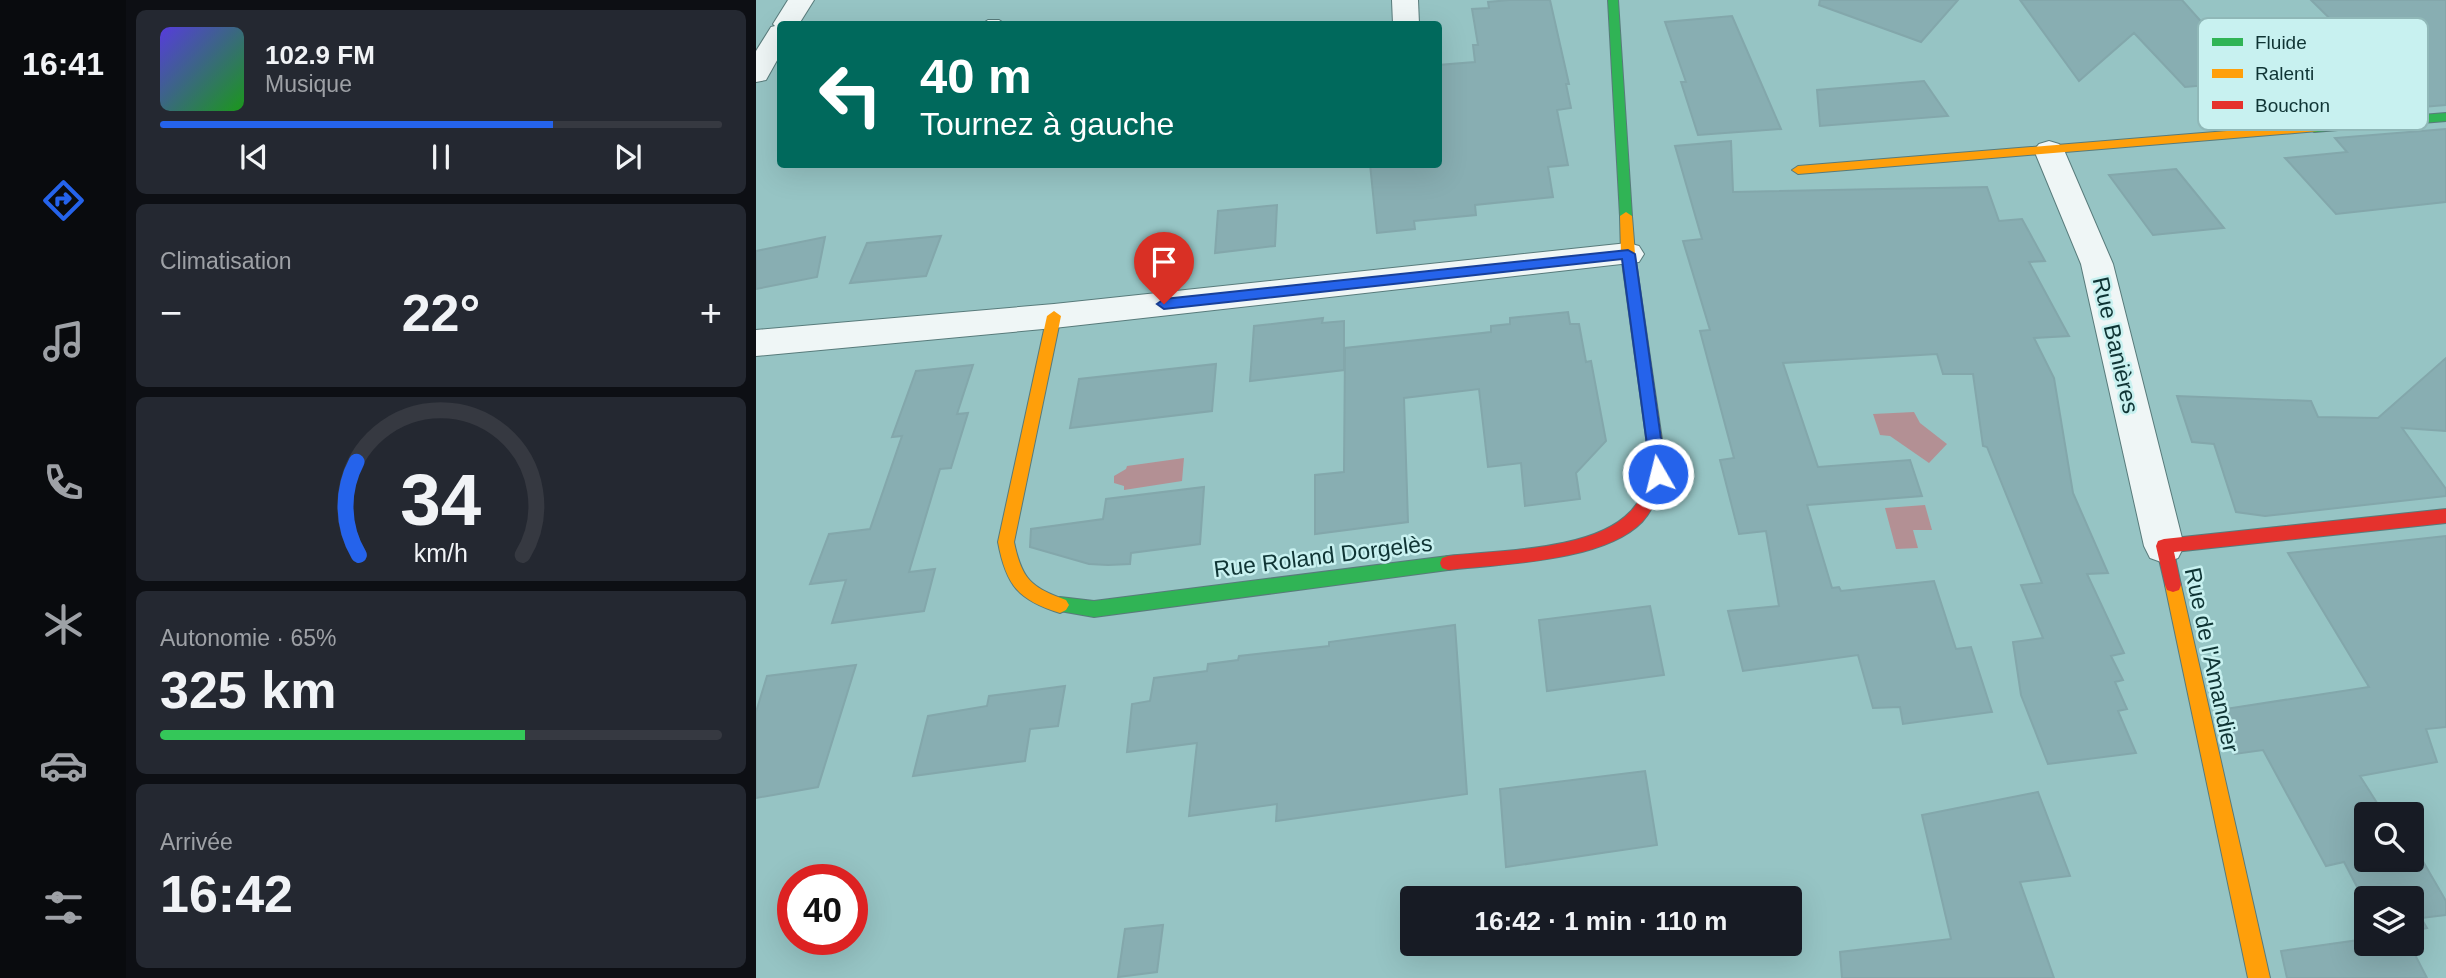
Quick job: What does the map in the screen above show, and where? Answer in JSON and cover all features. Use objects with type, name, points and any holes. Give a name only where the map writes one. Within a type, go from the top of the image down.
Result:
[{"type":"street","points":[[788,21],[801,0]]},
{"type":"street","points":[[1405,0],[1406,21]]},
{"type":"street","name":"Rue Roland Dorgelès","points":[[1054,316],[1006,542],[1007,565],[1022,588],[1049,604],[1094,609],[1586,545],[1624,529],[1646,506],[1658,474],[1628,254],[1613,0]]},
{"type":"street","points":[[756,74],[777,40]]},
{"type":"street","points":[[2428,118],[2446,117]]},
{"type":"street","points":[[1798,170],[2290,130]]},
{"type":"street","name":"Rue Banières","points":[[2049,150],[2097,264],[2164,546]]},
{"type":"street","points":[[756,343],[1054,316],[1628,254]]},
{"type":"street","name":"Rue de l'Amandier","points":[[2259,978],[2164,546],[2446,516]]},
{"type":"shaded area","points":[[1914,412],[1920,423],[1947,444],[1929,463],[1890,436],[1880,435],[1873,414]]},
{"type":"shaded area","points":[[1184,458],[1182,481],[1124,490],[1124,486],[1114,483],[1114,476],[1127,466]]},
{"type":"shaded area","points":[[1925,505],[1932,530],[1913,530],[1918,548],[1896,549],[1885,508]]},
{"type":"building","points":[[1550,0],[1569,84],[1566,84],[1571,108],[1557,110],[1568,165],[1548,167],[1553,197],[1475,205],[1476,215],[1414,221],[1415,229],[1377,233],[1370,168],[1442,168],[1442,65],[1475,62],[1473,45],[1478,45],[1472,9],[1489,8],[1488,2]]},
{"type":"building","points":[[1820,0],[1958,0],[1921,42],[1819,5]]},
{"type":"building","points":[[2020,0],[2182,0],[2198,18],[2198,86],[2185,87],[2134,33],[2079,81]]},
{"type":"building","points":[[2311,0],[2446,0],[2446,105],[2428,107],[2428,18],[2329,18]]},
{"type":"building","points":[[1732,16],[1781,129],[1698,135],[1681,82],[1686,82],[1665,22]]},
{"type":"building","points":[[1924,81],[1948,116],[1820,126],[1817,90]]},
{"type":"building","points":[[2446,129],[2446,202],[2336,214],[2285,158],[2347,152],[2335,138]]},
{"type":"building","points":[[1731,141],[1733,192],[1987,187],[1999,221],[2022,219],[2045,261],[2029,262],[2069,336],[2034,338],[2054,378],[2073,493],[2108,573],[2087,574],[2124,653],[2111,656],[2123,680],[2115,682],[2127,709],[2118,711],[2136,753],[2048,764],[2021,695],[2013,642],[2043,638],[2021,585],[2042,583],[1987,447],[1983,446],[1973,374],[1943,374],[1937,354],[1783,363],[1818,467],[1910,460],[1922,496],[1807,505],[1832,588],[1839,587],[1841,591],[1934,581],[1956,649],[1971,647],[1992,712],[1903,724],[1900,707],[1873,708],[1858,655],[1743,671],[1728,611],[1779,606],[1766,531],[1739,534],[1720,460],[1734,458],[1700,331],[1710,330],[1683,241],[1702,239],[1675,146]]},
{"type":"building","points":[[2176,169],[2224,228],[2153,235],[2109,175]]},
{"type":"building","points":[[1277,205],[1275,246],[1215,253],[1218,211]]},
{"type":"building","points":[[941,236],[926,276],[850,283],[867,243]]},
{"type":"building","points":[[825,237],[817,277],[756,289],[756,251]]},
{"type":"building","points":[[1568,312],[1570,324],[1579,324],[1586,362],[1591,361],[1606,441],[1576,473],[1580,499],[1525,506],[1521,463],[1488,467],[1479,389],[1404,398],[1408,522],[1315,534],[1315,475],[1344,472],[1345,348],[1491,332],[1491,326],[1510,324],[1510,318]]},
{"type":"building","points":[[1323,318],[1322,323],[1344,321],[1344,370],[1250,381],[1254,326]]},
{"type":"building","points":[[2446,358],[2446,431],[2402,428],[2446,489],[2446,496],[2265,516],[2236,512],[2214,444],[2192,442],[2177,396],[2311,401],[2318,417],[2378,418]]},
{"type":"building","points":[[1216,364],[1212,411],[1070,428],[1079,379]]},
{"type":"building","points":[[973,365],[957,414],[968,413],[951,468],[940,469],[909,572],[935,569],[924,611],[832,623],[846,580],[810,584],[829,534],[870,529],[902,436],[892,437],[916,371]]},
{"type":"building","points":[[1204,487],[1200,544],[1131,553],[1130,564],[1108,565],[1089,564],[1030,547],[1031,529],[1103,519],[1106,499]]},
{"type":"building","points":[[2446,536],[2446,727],[2426,729],[2437,762],[2360,776],[2376,802],[2354,802],[2354,872],[2424,872],[2424,863],[2446,901],[2446,915],[2424,918],[2424,886],[2357,886],[2344,862],[2326,866],[2263,750],[2235,754],[2225,709],[2369,687],[2288,553]]},
{"type":"building","points":[[1650,606],[1664,675],[1547,691],[1539,620]]},
{"type":"building","points":[[1455,625],[1467,794],[1276,821],[1277,804],[1189,816],[1197,743],[1127,752],[1132,704],[1150,701],[1154,678],[1207,671],[1208,664],[1238,660],[1239,656],[1329,646],[1329,642]]},
{"type":"building","points":[[856,665],[818,787],[756,798],[756,712],[767,676]]},
{"type":"building","points":[[1065,686],[1058,726],[1030,729],[1025,761],[913,776],[928,716],[987,706],[989,696]]},
{"type":"building","points":[[1645,771],[1657,845],[1506,867],[1500,789]]},
{"type":"building","points":[[2038,792],[2070,876],[2020,882],[2054,978],[1842,978],[1840,952],[1951,939],[1922,815]]},
{"type":"building","points":[[1163,925],[1157,972],[1118,977],[1125,929]]},
{"type":"building","points":[[2354,941],[2354,956],[2416,956],[2427,978],[2287,978],[2281,951]]},
{"type":"traffic: fast","points":[[1613,0],[1626,216]]},
{"type":"traffic: fast","points":[[2428,118],[2446,117]]},
{"type":"traffic: fast","points":[[1060,605],[1094,609],[1448,563]]},
{"type":"traffic: slow","points":[[1798,170],[2289,130]]},
{"type":"traffic: slow","points":[[1626,216],[1628,254],[1659,474],[1657,479]]},
{"type":"traffic: slow","points":[[1054,316],[1006,542],[1008,555],[1021,584],[1036,596],[1060,605]]},
{"type":"traffic: slow","points":[[2173,585],[2259,978]]},
{"type":"traffic: jam","points":[[1448,563],[1519,556],[1595,541],[1615,532],[1637,517],[1657,479]]},
{"type":"traffic: jam","points":[[2173,585],[2164,546],[2446,516]]},
{"type":"route","points":[[1164,304],[1628,254],[1658,474]]}]
